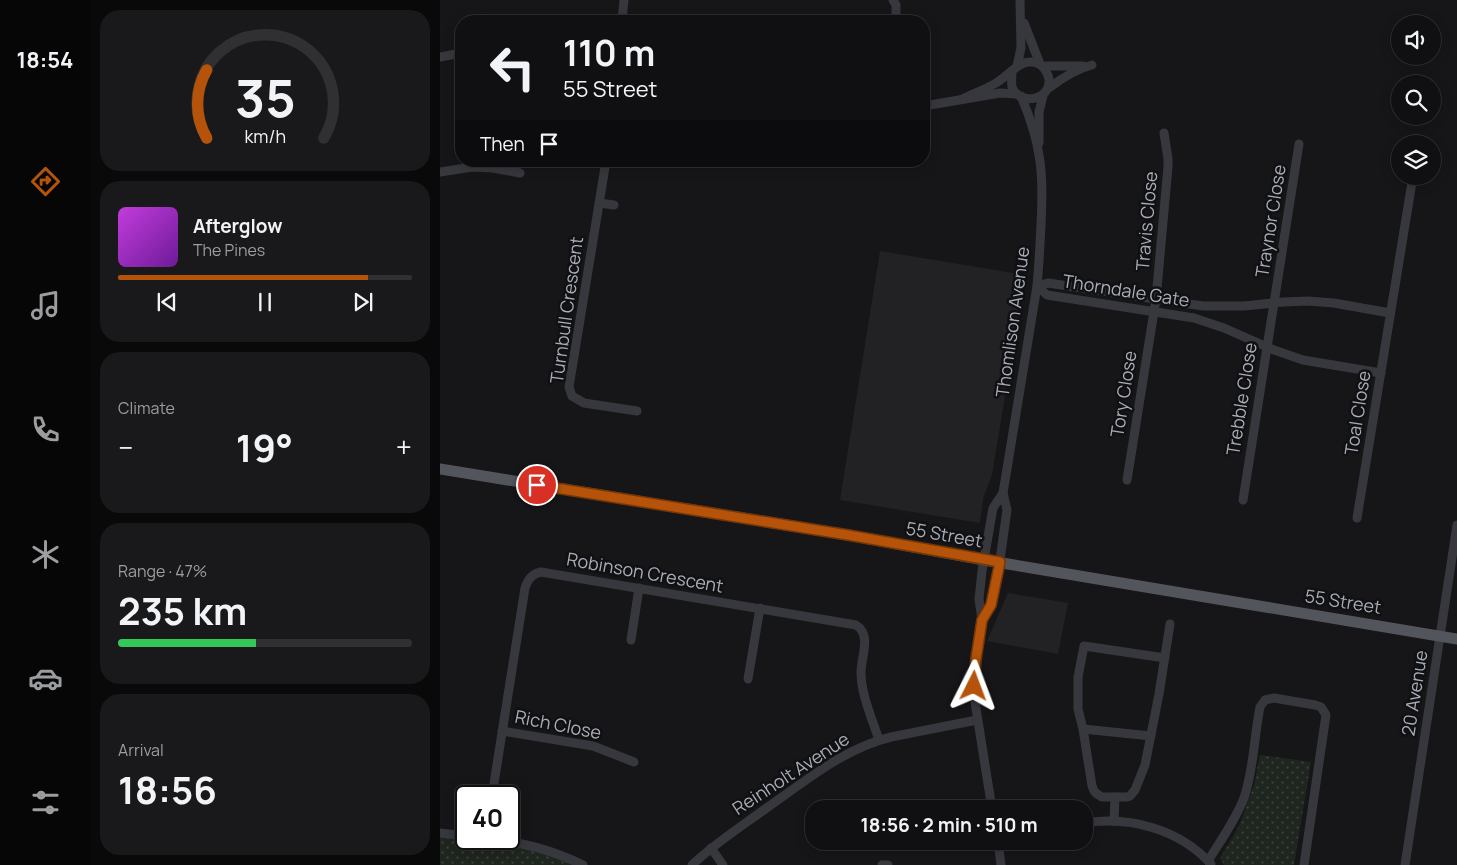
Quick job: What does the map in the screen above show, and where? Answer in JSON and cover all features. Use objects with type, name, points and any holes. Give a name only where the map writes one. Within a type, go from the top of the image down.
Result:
[{"type":"main road","name":"55 Street","points":[[440,469],[848,535],[984,560],[1457,639]]},
{"type":"street","points":[[623,15],[624,0]]},
{"type":"street","points":[[893,0],[896,5],[896,15]]},
{"type":"street","points":[[1019,95],[1012,87],[1021,48],[1022,16],[1020,0]]},
{"type":"street","points":[[1022,16],[1032,46],[1049,78],[1046,92]]},
{"type":"street","points":[[440,57],[455,54]]},
{"type":"street","points":[[930,105],[1000,93],[1034,99],[1046,92],[1064,76],[1089,65],[1041,65],[1026,61],[997,82],[964,98]]},
{"type":"street","name":"Thomlison Avenue","points":[[982,620],[991,605],[1000,562],[1007,510],[1003,493],[1037,286],[1042,198],[1039,112],[1046,92]]},
{"type":"street","name":"Thomlison Avenue","points":[[1019,95],[1028,113],[1039,154]]},
{"type":"street","name":"Travis Close","points":[[1154,312],[1168,167],[1164,133]]},
{"type":"street","name":"Traynor Close","points":[[1274,302],[1299,144]]},
{"type":"street","points":[[440,172],[472,167],[493,168],[520,173]]},
{"type":"street","name":"Turnbull Crescent","points":[[605,167],[569,387],[572,396],[584,403],[637,411]]},
{"type":"street","name":"Toal Close","points":[[1357,518],[1411,185]]},
{"type":"street","points":[[599,203],[614,205]]},
{"type":"street","name":"Thorndale Gate","points":[[1381,373],[1313,362],[1290,356],[1211,323],[1194,318],[1046,295],[1037,286],[1048,283],[1214,307],[1294,301],[1321,302],[1390,312]]},
{"type":"street","points":[[1096,302],[1098,290]]},
{"type":"street","name":"Trebble Close","points":[[1242,500],[1274,302]]},
{"type":"street","points":[[1211,323],[1214,307]]},
{"type":"street","name":"Tory Close","points":[[1127,480],[1154,312]]},
{"type":"street","name":"Thomlison Avenue","points":[[982,620],[979,599],[984,560],[993,508],[1003,493]]},
{"type":"street","name":"20 Avenue","points":[[1405,865],[1457,525]]},
{"type":"street","name":"Robinson Crescent","points":[[494,785],[525,588],[530,578],[537,573],[545,572],[850,623],[860,628],[865,639],[861,669],[864,696],[879,740]]},
{"type":"street","points":[[631,640],[639,588]]},
{"type":"street","points":[[748,679],[760,608]]},
{"type":"street","points":[[982,620],[975,672],[975,702],[991,800]]},
{"type":"street","points":[[1164,658],[1084,646],[1078,677],[1078,709],[1093,790],[1102,797],[1130,796],[1135,790],[1145,765],[1159,694],[1170,624]]},
{"type":"street","points":[[1093,822],[1114,821],[1149,826],[1166,832],[1188,845],[1210,863],[1244,796],[1250,775],[1260,707],[1265,700],[1274,698],[1315,704],[1326,715],[1304,865]]},
{"type":"street","name":"Reinholt Avenue","points":[[692,865],[711,848],[830,764],[853,751],[879,740],[978,720]]},
{"type":"street","points":[[1083,729],[1151,736]]},
{"type":"street","name":"Rich Close","points":[[502,730],[593,746],[634,762]]},
{"type":"street","points":[[1114,821],[1115,797]]},
{"type":"street","points":[[440,833],[455,835]]},
{"type":"street","points":[[520,843],[556,853],[583,865]]},
{"type":"street","points":[[711,848],[723,865]]},
{"type":"street","points":[[999,850],[1001,865]]},
{"type":"street","points":[[882,865],[888,865]]},
{"type":"shaded area","points":[[880,251],[1025,275],[992,475],[983,499],[980,523],[840,500]]},
{"type":"shaded area","points":[[1008,593],[1068,603],[1058,654],[987,641]]},
{"type":"shaded area","points":[[1260,755],[1311,762],[1294,865],[1224,865],[1220,858],[1239,826],[1254,785]]},
{"type":"shaded area","points":[[440,833],[455,836],[455,850],[520,850],[520,847],[583,865],[440,865]]},
{"type":"route","points":[[537,485],[848,535],[1000,562],[991,605],[982,620],[974,686]]}]
